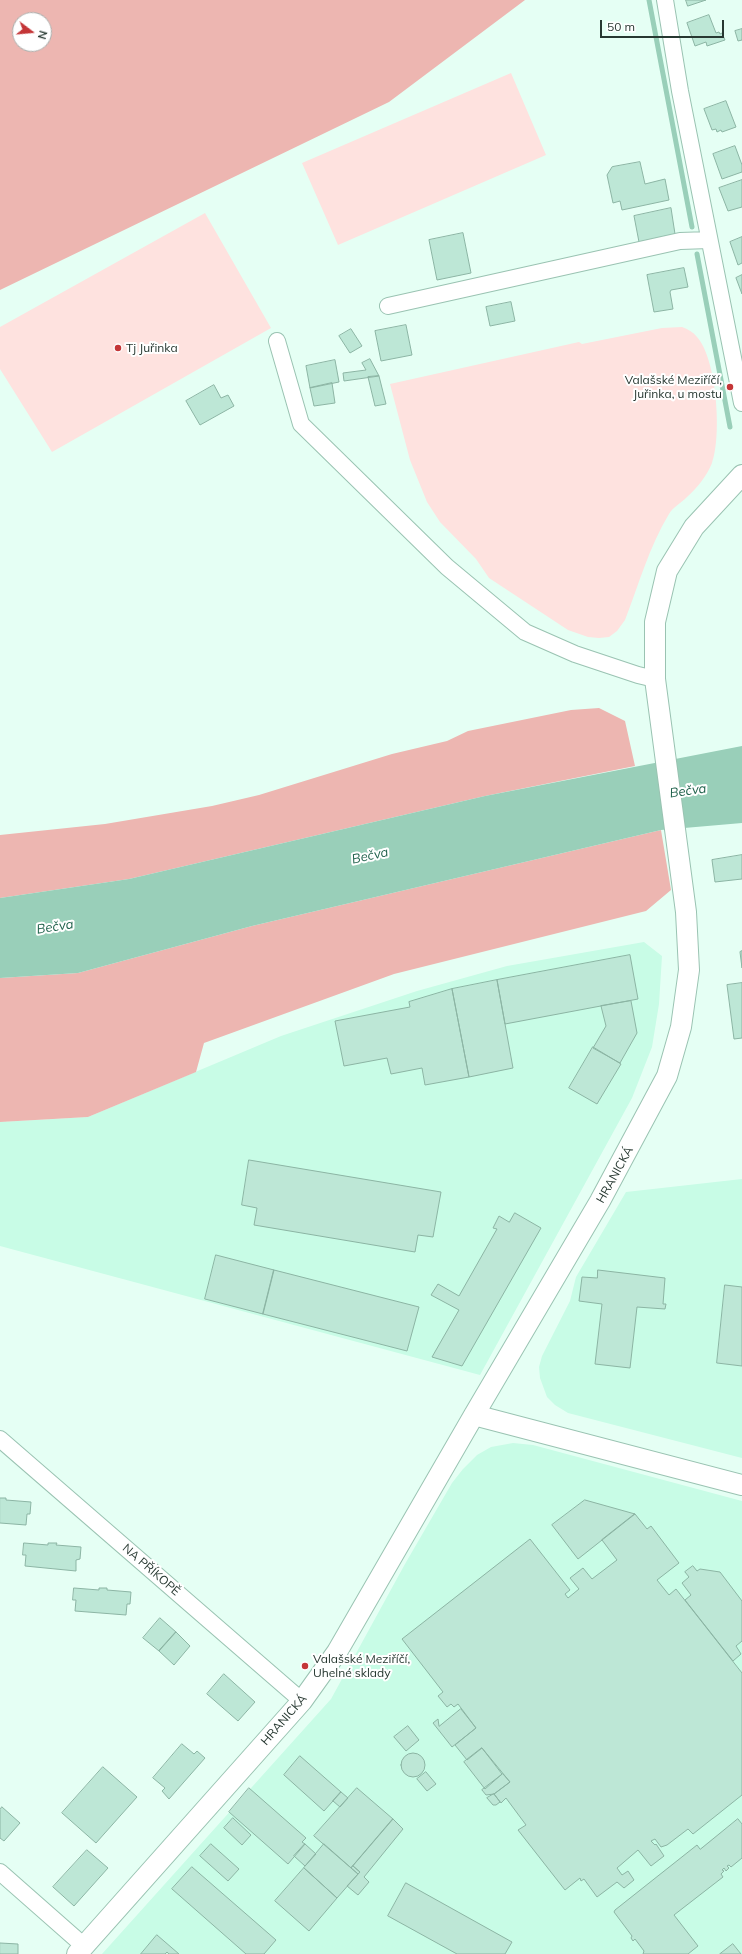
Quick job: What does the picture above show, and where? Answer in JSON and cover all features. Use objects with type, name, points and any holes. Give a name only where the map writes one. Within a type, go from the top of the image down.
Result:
[{"type":"street","points":[[665,0],[680,91],[742,403]]},
{"type":"street","points":[[388,306],[680,241],[709,240]]},
{"type":"street","points":[[277,341],[301,424],[447,567],[525,632],[575,654],[638,675],[655,679]]},
{"type":"street","name":"HRANICKÁ","points":[[80,1950],[302,1700],[337,1652],[600,1201],[667,1076],[681,1027],[688,988],[689,970],[686,912],[655,679],[655,622],[667,571],[694,527],[742,475]]},
{"type":"street","points":[[474,1415],[742,1485]]},
{"type":"street","name":"NA PŘÍKOPĚ","points":[[0,1439],[302,1700]]},
{"type":"street","points":[[0,1872],[80,1950]]},
{"type":"shaded area","points":[[0,0],[525,0],[389,102],[0,290]]},
{"type":"shaded area","points":[[511,73],[546,155],[338,245],[302,163]]},
{"type":"shaded area","name":"Tj Juřinka","points":[[205,213],[271,328],[52,452],[0,369],[0,327]]},
{"type":"shaded area","points":[[682,327],[694,334],[704,348],[713,379],[716,398],[717,435],[712,463],[701,482],[669,514],[650,553],[625,620],[617,631],[609,637],[588,637],[568,630],[489,578],[476,559],[440,522],[427,502],[410,460],[390,384],[579,342],[582,344],[662,328]]},
{"type":"shaded area","points":[[599,708],[625,721],[635,766],[485,796],[129,879],[0,898],[0,835],[105,824],[212,806],[259,795],[392,754],[447,741],[468,731],[571,710]]},
{"type":"shaded area","points":[[661,830],[671,890],[646,911],[394,974],[204,1043],[196,1072],[88,1117],[0,1122],[0,978],[78,973],[252,926]]},
{"type":"shaded area","points":[[644,942],[662,956],[659,1004],[652,1047],[632,1098],[480,1375],[0,1246],[0,1122],[88,1117],[281,1036],[417,991],[507,966]]},
{"type":"shaded area","points":[[742,1179],[742,1458],[568,1413],[555,1405],[547,1397],[540,1378],[539,1367],[542,1356],[570,1301],[576,1277],[626,1192]]},
{"type":"shaded area","points":[[513,1443],[533,1445],[742,1501],[742,1954],[102,1954],[331,1699],[405,1564],[452,1483],[463,1469],[477,1455],[491,1447]]},
{"type":"water","name":"Bečva","points":[[742,746],[742,823],[661,830],[252,926],[78,973],[0,978],[0,898],[129,879],[485,796]]},
{"type":"building","points":[[686,0],[706,0],[688,6]]},
{"type":"building","points":[[709,15],[716,33],[722,33],[725,40],[707,46],[706,42],[695,46],[687,23]]},
{"type":"building","points":[[742,29],[742,40],[738,41],[735,31]]},
{"type":"building","points":[[726,101],[736,127],[722,132],[721,130],[717,132],[716,129],[712,130],[704,109]]},
{"type":"building","points":[[735,146],[742,165],[742,172],[722,179],[713,154]]},
{"type":"building","points":[[640,162],[645,184],[665,179],[669,200],[622,210],[620,201],[613,203],[607,175],[612,167]]},
{"type":"building","points":[[742,180],[742,207],[728,211],[719,188]]},
{"type":"building","points":[[671,208],[675,234],[639,242],[634,216]]},
{"type":"building","points":[[463,233],[471,273],[437,280],[429,240]]},
{"type":"building","points":[[742,237],[742,263],[738,265],[730,242]]},
{"type":"building","points":[[684,268],[688,287],[671,290],[670,292],[673,309],[654,312],[647,275]]},
{"type":"building","points":[[742,275],[742,294],[736,278]]},
{"type":"building","points":[[511,302],[515,321],[490,326],[486,307]]},
{"type":"building","points":[[406,325],[412,355],[381,361],[375,331]]},
{"type":"building","points":[[351,329],[362,346],[350,353],[339,336]]},
{"type":"building","points":[[370,359],[379,376],[344,381],[343,373],[366,370],[362,363]]},
{"type":"building","points":[[335,360],[339,382],[310,388],[306,366]]},
{"type":"building","points":[[379,376],[386,404],[375,406],[368,377]]},
{"type":"building","points":[[332,383],[335,403],[314,406],[310,388]]},
{"type":"building","points":[[214,385],[221,398],[228,395],[234,406],[200,425],[186,401]]},
{"type":"building","points":[[742,855],[742,879],[715,882],[712,860]]},
{"type":"building","points":[[742,951],[742,968],[740,952]]},
{"type":"building","points":[[630,955],[638,999],[505,1024],[497,980]]},
{"type":"building","points":[[497,980],[513,1068],[469,1077],[452,989]]},
{"type":"building","points":[[742,983],[742,1038],[734,1039],[727,985]]},
{"type":"building","points":[[452,989],[469,1077],[425,1085],[422,1068],[391,1074],[387,1058],[344,1066],[335,1021],[410,1007],[409,1002]]},
{"type":"building","points":[[631,1001],[637,1033],[620,1063],[593,1048],[606,1026],[601,1006]]},
{"type":"building","points":[[593,1047],[621,1064],[597,1104],[569,1088]]},
{"type":"building","points":[[249,1160],[441,1192],[433,1237],[418,1235],[415,1252],[254,1225],[257,1208],[242,1205]]},
{"type":"building","points":[[515,1213],[541,1228],[462,1366],[432,1357],[459,1310],[431,1295],[438,1284],[459,1296],[497,1229],[493,1228],[499,1216],[509,1222]]},
{"type":"building","points":[[216,1255],[274,1270],[263,1314],[205,1299]]},
{"type":"building","points":[[274,1270],[419,1307],[407,1351],[263,1314]]},
{"type":"building","points":[[598,1270],[665,1278],[663,1304],[666,1304],[665,1309],[637,1307],[630,1368],[595,1364],[602,1304],[579,1301],[582,1277],[597,1278]]},
{"type":"building","points":[[725,1285],[742,1287],[742,1366],[717,1363]]},
{"type":"building","points":[[0,1498],[6,1498],[6,1500],[31,1502],[30,1514],[27,1514],[26,1525],[0,1523]]},
{"type":"building","points":[[585,1500],[635,1514],[578,1559],[552,1525]]},
{"type":"building","points":[[635,1514],[647,1529],[651,1526],[679,1563],[657,1580],[669,1595],[676,1589],[742,1673],[742,1795],[693,1834],[688,1829],[667,1845],[661,1847],[655,1839],[651,1841],[655,1845],[656,1844],[664,1856],[651,1866],[638,1850],[617,1868],[622,1875],[628,1871],[634,1880],[624,1888],[617,1882],[597,1897],[584,1879],[581,1881],[580,1878],[565,1890],[518,1830],[526,1825],[506,1798],[501,1803],[494,1794],[510,1782],[482,1748],[467,1760],[455,1745],[476,1728],[458,1704],[454,1707],[451,1704],[447,1707],[438,1696],[443,1692],[402,1639],[530,1539],[570,1590],[565,1594],[568,1598],[579,1589],[570,1578],[583,1568],[592,1579],[617,1560],[602,1540]]},
{"type":"building","points":[[24,1543],[48,1545],[48,1543],[57,1543],[56,1545],[81,1547],[80,1559],[76,1560],[76,1571],[25,1566],[26,1555],[23,1555]]},
{"type":"building","points":[[693,1566],[697,1571],[700,1569],[720,1572],[742,1601],[742,1641],[736,1646],[741,1654],[733,1661],[685,1600],[691,1595],[682,1583],[689,1577],[685,1572]]},
{"type":"building","points":[[74,1588],[99,1590],[99,1588],[107,1588],[107,1590],[131,1592],[130,1604],[127,1604],[126,1615],[75,1611],[76,1600],[73,1600]]},
{"type":"building","points":[[160,1618],[176,1632],[159,1651],[143,1638]]},
{"type":"building","points":[[176,1632],[190,1646],[174,1665],[159,1651]]},
{"type":"building","points":[[224,1674],[255,1702],[238,1721],[207,1694]]},
{"type":"building","points":[[461,1709],[476,1728],[452,1747],[433,1723],[438,1719],[439,1726]]},
{"type":"building","points":[[408,1726],[419,1740],[406,1751],[394,1737]]},
{"type":"building","points":[[182,1744],[194,1754],[197,1751],[205,1758],[169,1799],[162,1791],[165,1788],[153,1778]]},
{"type":"building","points":[[482,1748],[502,1774],[485,1789],[464,1762]]},
{"type":"building","points":[[413,1753],[421,1757],[425,1765],[421,1773],[413,1777],[405,1773],[401,1765],[405,1757]]},
{"type":"building","points":[[300,1756],[341,1792],[324,1811],[284,1775]]},
{"type":"building","points":[[103,1767],[137,1797],[96,1843],[62,1813]]},
{"type":"building","points":[[426,1772],[436,1784],[427,1791],[417,1779]]},
{"type":"building","points":[[503,1774],[510,1782],[494,1794],[486,1795],[482,1790]]},
{"type":"building","points":[[249,1788],[306,1838],[302,1842],[305,1844],[288,1864],[229,1812]]},
{"type":"building","points":[[357,1788],[393,1819],[351,1868],[314,1836]]},
{"type":"building","points":[[341,1792],[348,1798],[340,1807],[333,1801]]},
{"type":"building","points":[[494,1794],[500,1802],[496,1805],[493,1805],[487,1798]]},
{"type":"building","points":[[2,1807],[20,1823],[4,1841],[0,1838],[0,1810]]},
{"type":"building","points":[[233,1818],[251,1835],[242,1845],[224,1828]]},
{"type":"building","points":[[393,1819],[403,1829],[364,1877],[369,1882],[358,1895],[347,1886],[360,1872],[353,1866]]},
{"type":"building","points":[[738,1819],[742,1824],[742,1858],[731,1867],[729,1865],[727,1866],[729,1868],[726,1871],[724,1868],[722,1870],[724,1871],[721,1874],[723,1877],[674,1915],[698,1946],[688,1954],[643,1954],[644,1951],[635,1939],[633,1941],[631,1938],[632,1936],[614,1912],[615,1910],[697,1845],[700,1849]]},
{"type":"building","points":[[211,1844],[239,1869],[228,1881],[200,1856]]},
{"type":"building","points":[[305,1844],[316,1854],[305,1866],[294,1856]]},
{"type":"building","points":[[324,1844],[358,1874],[337,1898],[304,1868]]},
{"type":"building","points":[[87,1850],[108,1868],[74,1906],[53,1887]]},
{"type":"building","points":[[353,1866],[360,1872],[358,1874],[351,1868]]},
{"type":"building","points":[[192,1867],[276,1940],[264,1954],[246,1954],[172,1889]]},
{"type":"building","points":[[304,1868],[337,1898],[309,1931],[275,1901]]},
{"type":"building","points":[[406,1883],[512,1942],[505,1954],[457,1954],[388,1916]]},
{"type":"building","points":[[157,1935],[179,1954],[169,1954],[167,1952],[165,1954],[141,1954]]},
{"type":"building","points":[[0,1943],[18,1944],[18,1954],[0,1954]]},
{"type":"building","points":[[733,1944],[741,1954],[720,1954]]},
{"type":"waterway","points":[[649,0],[692,227]]},
{"type":"waterway","points":[[697,254],[730,427]]},
{"type":"place","name":"Tj Juřinka","points":[[118,348]]},
{"type":"place","name":"Valašské Meziříčí, Juřinka, u mostu","points":[[730,387]]},
{"type":"place","name":"Valašské Meziříčí, Uhelné sklady","points":[[305,1666]]}]
